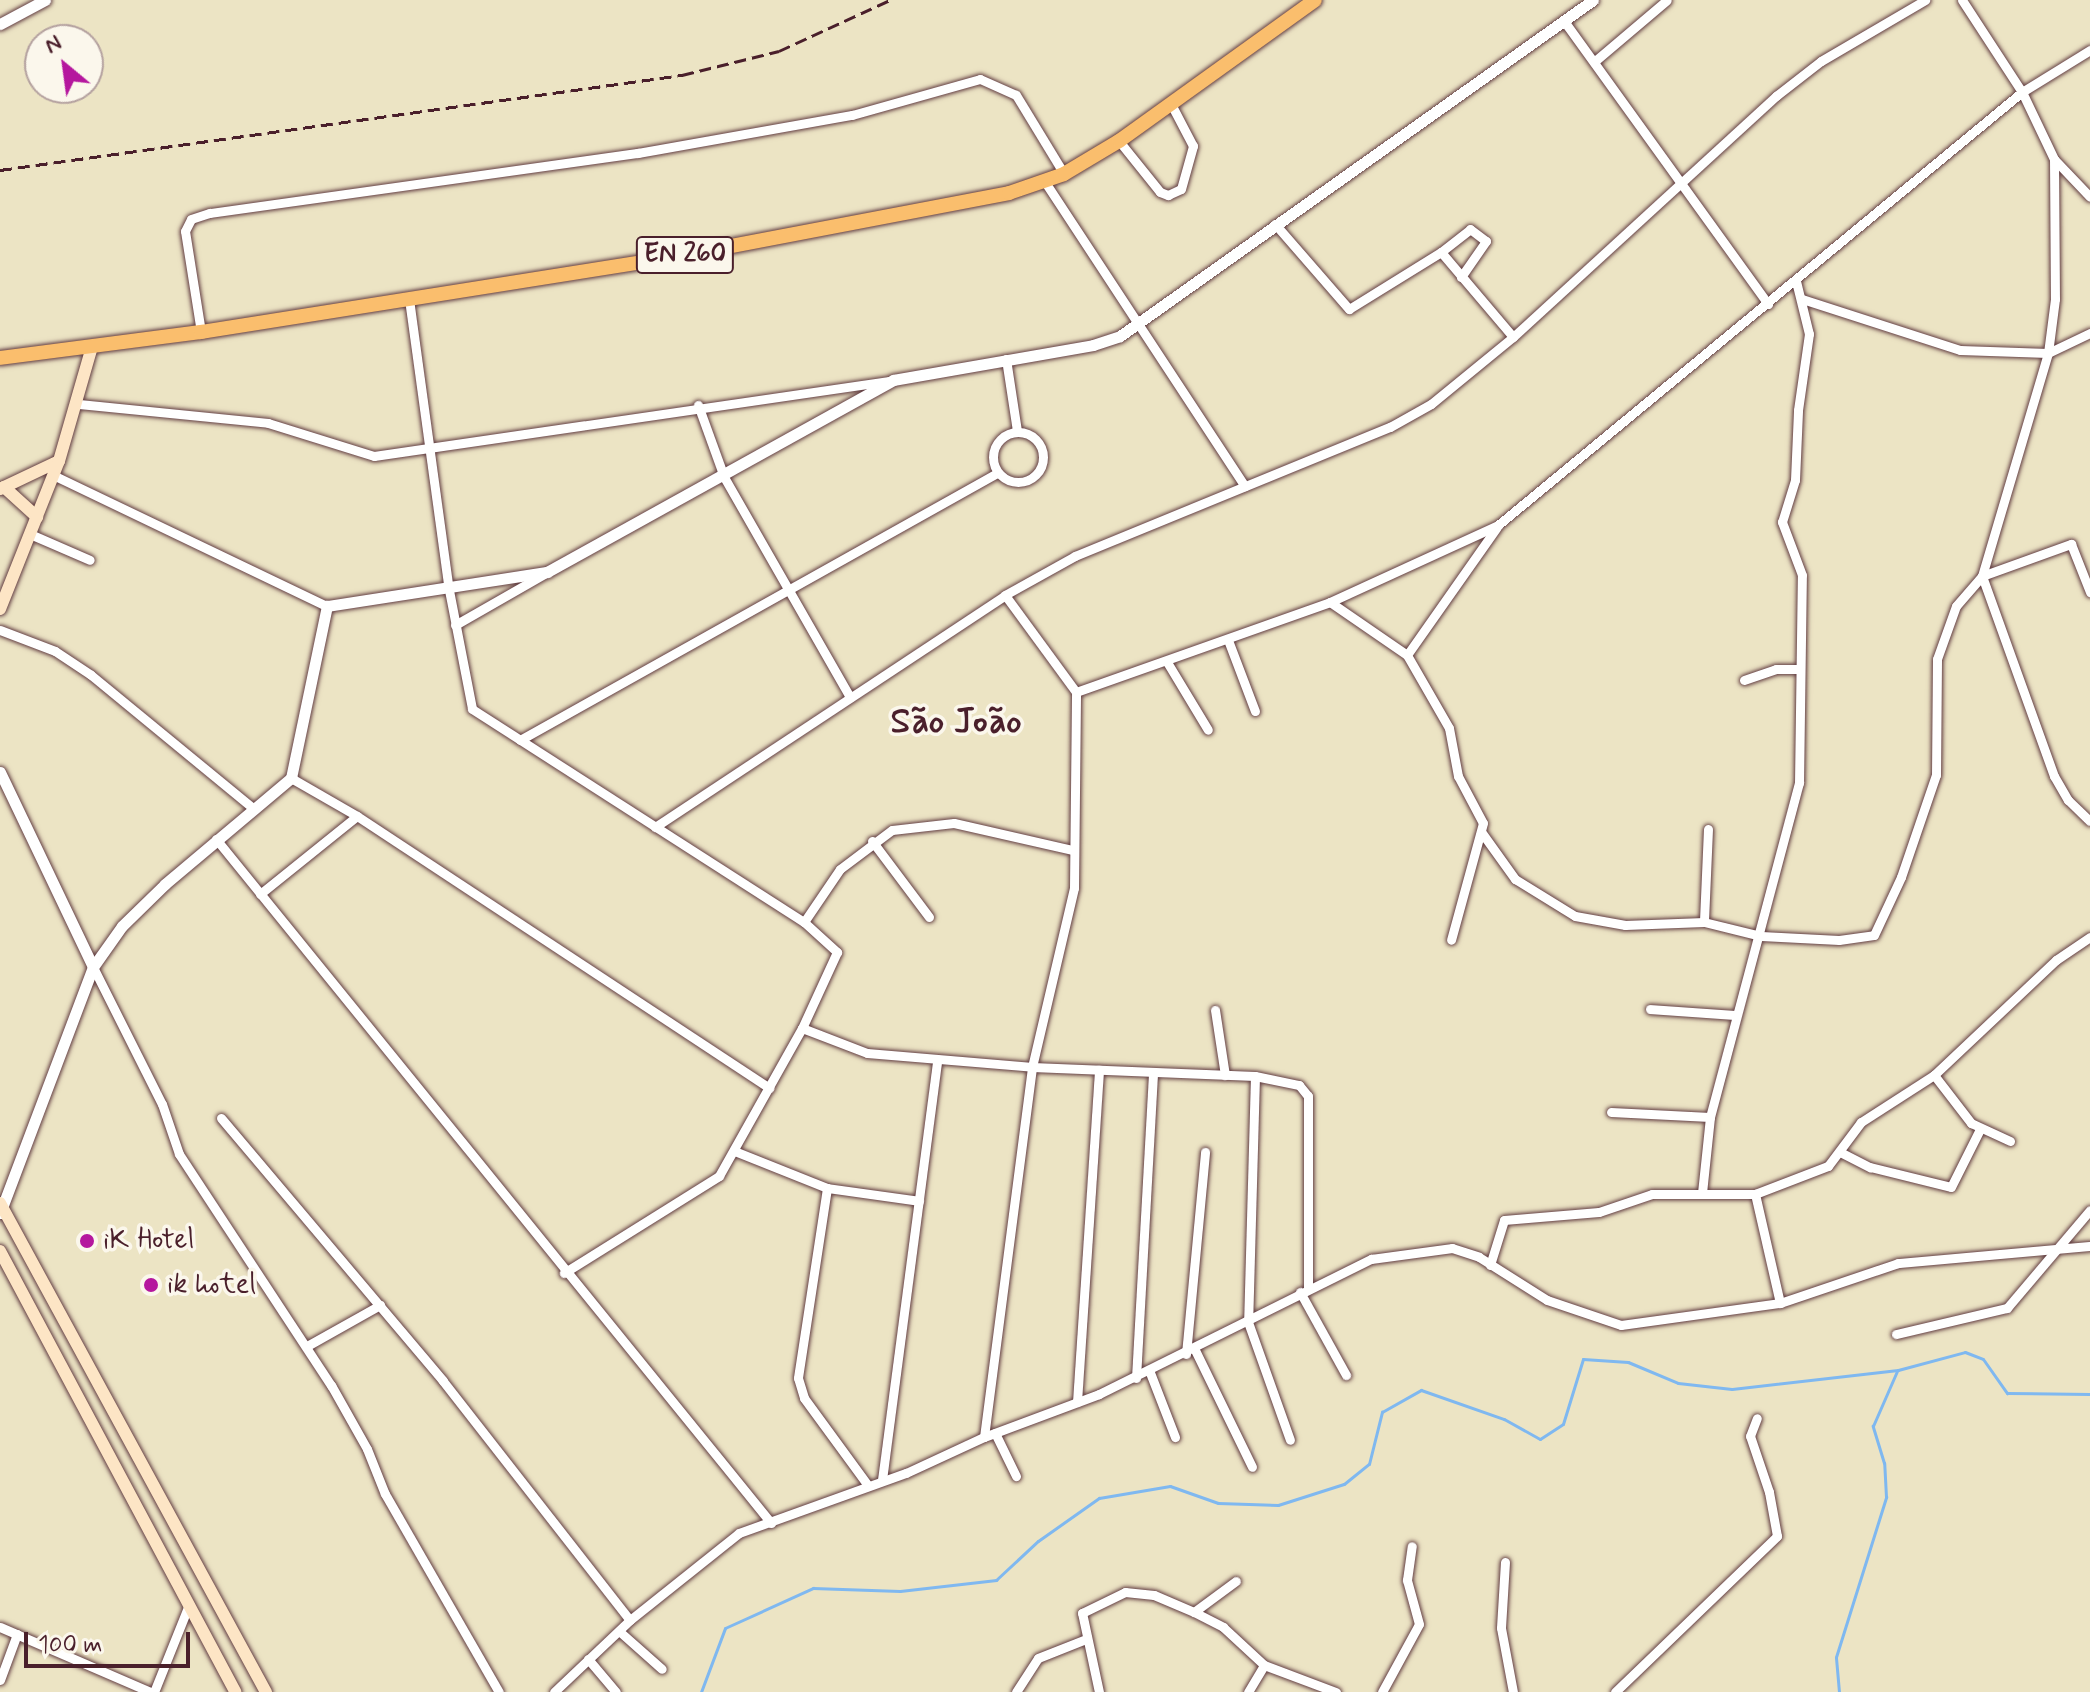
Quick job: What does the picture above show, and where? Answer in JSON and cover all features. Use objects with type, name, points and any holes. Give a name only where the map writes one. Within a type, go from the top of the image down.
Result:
[{"type":"main road","name":"EN 260","points":[[0,358],[201,332],[694,253],[1045,182],[1119,141],[1315,0]]},
{"type":"main road","points":[[0,609],[59,461],[79,404],[92,347]]},
{"type":"main road","points":[[37,517],[2,488],[59,461]]},
{"type":"main road","points":[[1,1207],[266,1692]]},
{"type":"main road","points":[[0,1251],[235,1692]]},
{"type":"street","points":[[0,24],[45,0]]},
{"type":"street","points":[[79,404],[268,423],[365,455],[430,450],[698,405],[893,380],[1093,345],[1137,323],[1593,0]]},
{"type":"street","points":[[1595,61],[1667,0]]},
{"type":"street","points":[[655,827],[1005,595],[1075,556],[1390,427],[1431,404],[1513,337],[1680,182],[1821,61],[1925,0]]},
{"type":"street","points":[[1965,1],[2022,92],[2054,159],[2090,197]]},
{"type":"street","points":[[1564,21],[1768,304]]},
{"type":"street","points":[[1076,692],[1330,602],[1498,525],[2022,92],[2090,50]]},
{"type":"street","points":[[201,332],[185,231],[191,219],[210,213],[638,153],[852,115],[980,79],[1016,95],[1064,174]]},
{"type":"street","points":[[1119,141],[1160,192],[1168,195],[1181,189],[1193,146],[1171,104]]},
{"type":"street","points":[[1482,833],[1515,879],[1575,916],[1625,925],[1704,922],[1761,936],[1867,938],[1882,925],[1936,775],[1941,641],[1956,606],[1982,576],[2048,353],[2055,299],[2054,159]]},
{"type":"street","points":[[1045,182],[1245,486]]},
{"type":"street","points":[[1275,224],[1349,309],[1441,252],[1470,229],[1486,241],[1461,277]]},
{"type":"street","points":[[1441,252],[1513,337]]},
{"type":"street","points":[[1702,1193],[1710,1117],[1734,1015],[1761,936],[1799,783],[1802,575],[1782,522],[1795,480],[1798,410],[1808,357],[1802,299],[1796,281]]},
{"type":"street","points":[[409,299],[448,585],[472,709],[804,922],[831,943],[837,961],[737,1152],[719,1176],[688,1199],[564,1273]]},
{"type":"street","points":[[1802,299],[1960,350],[2048,353],[2090,333]]},
{"type":"street","points":[[1006,359],[1017,431]]},
{"type":"street","points":[[455,625],[893,380]]},
{"type":"street","points":[[698,405],[724,477],[791,586],[850,697]]},
{"type":"street","points":[[1017,431],[1039,443],[1043,457],[1039,471],[1020,482],[997,473],[993,463],[997,442],[1017,431]]},
{"type":"street","points":[[520,740],[997,473]]},
{"type":"street","points":[[53,475],[327,606],[547,572]]},
{"type":"street","points":[[1407,655],[1498,525]]},
{"type":"street","points":[[30,534],[90,560]]},
{"type":"street","points":[[1982,576],[2071,544],[2090,592]]},
{"type":"street","points":[[1982,576],[2054,776],[2068,800],[2090,821]]},
{"type":"street","points":[[984,1437],[1032,1067],[1068,918],[1073,850],[1076,692],[1005,595]]},
{"type":"street","points":[[1330,602],[1407,655],[1449,728],[1458,776],[1483,823],[1451,940]]},
{"type":"street","points":[[1,1207],[93,967],[122,926],[216,839],[291,778],[327,606]]},
{"type":"street","points":[[0,630],[55,651],[91,675],[253,808]]},
{"type":"street","points":[[1228,640],[1255,711]]},
{"type":"street","points":[[1167,662],[1208,730]]},
{"type":"street","points":[[1744,680],[1760,672],[1799,669]]},
{"type":"street","points":[[0,772],[162,1104],[179,1154],[307,1346],[499,1692]]},
{"type":"street","points":[[291,778],[357,816],[769,1088]]},
{"type":"street","points":[[260,894],[357,816]]},
{"type":"street","points":[[804,922],[840,869],[872,841],[919,823],[954,823],[1073,850]]},
{"type":"street","points":[[1704,922],[1708,829]]},
{"type":"street","points":[[216,839],[564,1273],[771,1523]]},
{"type":"street","points":[[872,841],[929,917]]},
{"type":"street","points":[[1490,1265],[1504,1220],[1580,1215],[1652,1194],[1755,1194],[1811,1175],[1840,1152],[1861,1122],[1934,1075],[2056,960],[2090,937]]},
{"type":"street","points":[[1650,1009],[1734,1015]]},
{"type":"street","points":[[1215,1010],[1225,1075]]},
{"type":"street","points":[[802,1028],[867,1053],[1032,1067],[1255,1076],[1291,1082],[1308,1096],[1304,1290],[1346,1375]]},
{"type":"street","points":[[882,1480],[937,1060]]},
{"type":"street","points":[[1077,1402],[1099,1070]]},
{"type":"street","points":[[1136,1378],[1153,1072]]},
{"type":"street","points":[[1934,1075],[1980,1129],[2010,1141]]},
{"type":"street","points":[[1255,1076],[1248,1322],[1290,1440]]},
{"type":"street","points":[[1611,1112],[1710,1117]]},
{"type":"street","points":[[221,1118],[380,1305],[630,1620]]},
{"type":"street","points":[[1840,1152],[1870,1167],[1951,1187],[1980,1129]]},
{"type":"street","points":[[737,1152],[827,1188],[919,1201]]},
{"type":"street","points":[[1205,1152],[1191,1352],[1252,1467]]},
{"type":"street","points":[[827,1188],[798,1378],[804,1398],[867,1484]]},
{"type":"street","points":[[1755,1194],[1780,1303]]},
{"type":"street","points":[[1896,1334],[2007,1308],[2064,1245],[2090,1210]]},
{"type":"street","points":[[554,1692],[630,1620],[720,1543],[1136,1378],[1191,1352],[1304,1290],[1371,1259],[1424,1248],[1452,1248],[1490,1265],[1547,1300],[1621,1325],[1780,1303],[1898,1263],[2064,1245],[2090,1246]]},
{"type":"street","points":[[307,1346],[380,1305]]},
{"type":"street","points":[[1149,1370],[1175,1437]]},
{"type":"street","points":[[1615,1692],[1777,1536],[1769,1492],[1750,1436],[1757,1418]]},
{"type":"street","points":[[995,1433],[1016,1476]]},
{"type":"street","points":[[1382,1692],[1419,1624],[1407,1580],[1412,1546]]},
{"type":"street","points":[[1505,1562],[1501,1628],[1513,1692]]},
{"type":"street","points":[[1194,1612],[1236,1581]]},
{"type":"street","points":[[1099,1692],[1082,1613],[1111,1595],[1154,1595],[1194,1612],[1223,1627],[1264,1665],[1336,1692]]},
{"type":"street","points":[[0,1627],[152,1692],[188,1607]]},
{"type":"street","points":[[619,1631],[662,1669]]},
{"type":"street","points":[[0,1680],[17,1634]]},
{"type":"street","points":[[1016,1692],[1038,1658],[1086,1639]]},
{"type":"street","points":[[588,1659],[616,1692]]},
{"type":"street","points":[[1248,1692],[1264,1665]]},
{"type":"waterway","points":[[701,1692],[725,1628],[813,1588],[900,1591],[996,1580],[1038,1541],[1099,1498],[1170,1486],[1218,1503],[1278,1505],[1344,1484],[1369,1464],[1382,1412],[1421,1390],[1504,1419],[1540,1439],[1563,1424],[1583,1359],[1628,1362],[1678,1383],[1732,1389],[1898,1370],[1965,1352],[1983,1359],[2007,1393],[2090,1394]]},
{"type":"waterway","points":[[1839,1692],[1836,1657],[1886,1497],[1884,1463],[1873,1426],[1897,1371]]},
{"type":"railway","points":[[0,170],[682,75],[779,51],[890,0]]},
{"type":"place","name":"iK Hotel","points":[[87,1241]]},
{"type":"place","name":"ik hotel","points":[[151,1285]]},
{"type":"district","name":"São João","points":[[956,723]]}]
